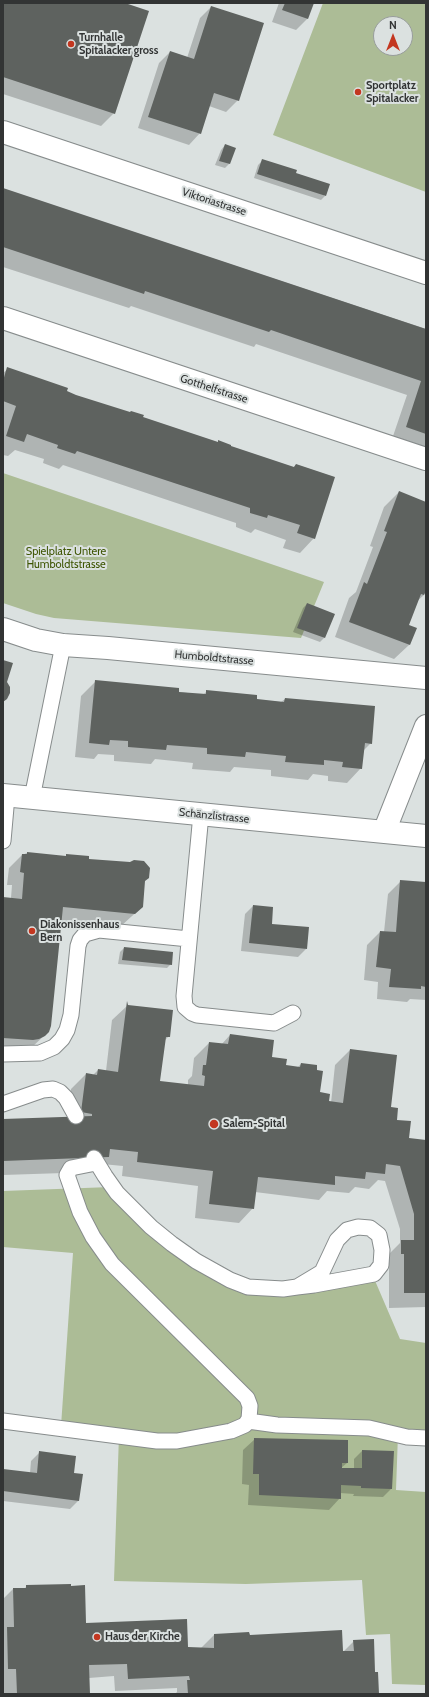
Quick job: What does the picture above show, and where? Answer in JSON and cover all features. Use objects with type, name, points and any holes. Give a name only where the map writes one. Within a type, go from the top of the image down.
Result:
[{"type":"street","name":"Viktoriastrasse","points":[[3,132],[426,273]]},
{"type":"street","name":"Gotthelfstrasse","points":[[3,318],[426,459]]},
{"type":"street","name":"Humboldtstrasse","points":[[3,629],[36,640],[63,645],[426,678]]},
{"type":"street","points":[[384,832],[426,726]]},
{"type":"street","name":"Schänzlistrasse","points":[[5,796],[426,836]]},
{"type":"lane","points":[[32,798],[63,645]]},
{"type":"lane","points":[[3,841],[5,796]]},
{"type":"lane","points":[[201,814],[189,938],[184,1002],[185,1007],[192,1013],[274,1024],[293,1013]]},
{"type":"lane","points":[[3,1054],[40,1053],[54,1047],[65,1035],[71,1015],[78,946],[80,940],[86,934],[99,930],[189,938]]},
{"type":"lane","points":[[3,1104],[43,1090],[53,1089],[60,1092],[66,1098],[76,1116]]},
{"type":"lane","points":[[3,1421],[157,1441],[177,1441],[231,1431],[245,1425],[251,1412],[247,1398],[112,1264],[92,1237],[80,1212],[67,1175],[71,1168],[95,1160],[117,1193],[172,1244],[196,1261],[230,1280],[248,1287],[272,1290],[297,1287],[374,1274],[381,1265],[382,1250],[379,1234],[370,1228],[358,1227],[347,1230],[337,1240],[322,1272],[297,1287]]},
{"type":"lane","points":[[248,1421],[277,1425],[369,1428],[407,1437],[426,1438]]},
{"type":"green space","name":"Sportplatz Spitalacker","points":[[323,3],[426,3],[426,192],[273,135]]},
{"type":"green space","name":"Spielplatz Untere Humboldtstrasse","points":[[3,473],[324,582],[301,638],[54,618],[36,614],[3,603]]},
{"type":"green space","points":[[111,1187],[116,1194],[239,1285],[373,1276],[400,1339],[426,1343],[426,1436],[398,1434],[396,1490],[426,1492],[426,1685],[392,1684],[390,1634],[366,1635],[362,1580],[246,1584],[114,1581],[119,1435],[61,1426],[73,1253],[3,1247],[3,1191]]},
{"type":"building","name":"Turnhalle Spitalacker gross","points":[[3,3],[125,3],[149,11],[115,114],[3,77]]},
{"type":"building","points":[[285,3],[314,3],[308,19],[282,10]]},
{"type":"building","points":[[211,6],[264,23],[239,101],[214,93],[201,134],[148,117],[170,51],[194,59]]},
{"type":"building","points":[[225,144],[236,148],[230,164],[219,161]]},
{"type":"building","points":[[262,159],[297,170],[296,173],[330,184],[326,196],[257,174]]},
{"type":"building","points":[[3,188],[426,329],[426,434],[406,427],[421,381],[271,330],[269,332],[145,291],[144,294],[3,247]]},
{"type":"building","points":[[7,367],[68,388],[67,391],[76,395],[144,415],[143,417],[218,442],[218,440],[231,446],[294,467],[296,464],[335,477],[315,539],[297,533],[300,525],[268,515],[267,518],[250,513],[250,508],[77,451],[75,454],[57,448],[58,445],[27,434],[24,442],[6,436],[16,406],[3,401],[3,381]]},
{"type":"building","points":[[399,491],[426,502],[426,591],[424,595],[421,594],[409,625],[417,628],[410,645],[349,622],[364,582],[367,584],[387,532],[384,531]]},
{"type":"building","points":[[307,603],[335,614],[325,638],[297,628]]},
{"type":"building","points":[[3,660],[13,663],[7,682],[10,687],[10,693],[7,699],[3,702]]},
{"type":"building","points":[[95,680],[179,688],[179,692],[206,694],[206,690],[257,695],[257,699],[284,702],[285,698],[375,706],[372,744],[365,743],[362,769],[342,767],[343,762],[324,760],[324,765],[285,762],[286,756],[246,752],[245,757],[207,754],[207,748],[167,745],[166,750],[128,747],[128,741],[110,740],[109,745],[89,743]]},
{"type":"building","name":"Diakonissenhaus Bern","points":[[27,852],[66,856],[66,854],[89,856],[89,859],[130,862],[134,860],[144,861],[150,868],[149,878],[145,881],[143,907],[135,914],[63,907],[51,1026],[49,1032],[45,1036],[33,1040],[3,1038],[3,897],[22,899],[24,873],[20,872],[22,854],[27,854]]},
{"type":"building","points":[[400,880],[426,882],[426,987],[421,986],[421,989],[389,987],[391,969],[376,967],[380,931],[396,932]]},
{"type":"building","points":[[253,905],[273,907],[272,924],[309,927],[307,949],[249,943]]},
{"type":"building","points":[[124,947],[173,952],[172,965],[122,960]]},
{"type":"building","points":[[127,1001],[128,1005],[173,1010],[170,1037],[166,1037],[160,1081],[204,1086],[205,1076],[202,1075],[203,1065],[206,1065],[209,1042],[228,1044],[230,1034],[274,1040],[272,1057],[287,1059],[286,1065],[300,1067],[301,1063],[317,1065],[317,1070],[323,1071],[320,1092],[330,1094],[329,1101],[343,1103],[350,1049],[397,1055],[391,1107],[398,1108],[397,1120],[411,1121],[409,1138],[426,1140],[426,1293],[404,1293],[404,1254],[401,1254],[401,1240],[414,1240],[414,1214],[400,1166],[386,1164],[385,1174],[366,1172],[365,1179],[335,1176],[335,1185],[258,1177],[254,1209],[209,1204],[213,1171],[137,1162],[138,1152],[110,1149],[109,1157],[3,1161],[3,1119],[92,1116],[92,1114],[81,1112],[86,1073],[97,1075],[98,1069],[118,1072]]},
{"type":"building","points":[[254,1438],[348,1440],[348,1463],[342,1463],[342,1468],[362,1468],[362,1450],[394,1451],[392,1489],[361,1488],[361,1486],[341,1485],[341,1499],[259,1495],[259,1474],[253,1474]]},
{"type":"building","points":[[39,1451],[76,1456],[74,1473],[83,1474],[79,1501],[3,1491],[3,1469],[37,1473]]},
{"type":"building","points":[[71,1584],[71,1586],[85,1585],[86,1623],[187,1619],[188,1647],[214,1648],[214,1634],[249,1632],[250,1635],[342,1630],[343,1651],[354,1651],[353,1640],[374,1639],[375,1672],[378,1672],[379,1694],[188,1694],[187,1680],[190,1680],[189,1676],[128,1679],[127,1664],[89,1665],[90,1694],[17,1694],[16,1669],[8,1669],[7,1627],[14,1627],[13,1588],[26,1588],[26,1585]]},
{"type":"place","name":"Turnhalle Spitalacker gross","points":[[71,44]]},
{"type":"place","name":"Sportplatz Spitalacker","points":[[358,92]]},
{"type":"place","name":"Diakonissenhaus Bern","points":[[32,931]]},
{"type":"place","name":"Salem-Spital","points":[[214,1124]]},
{"type":"place","name":"Haus der Kirche","points":[[97,1637]]}]
